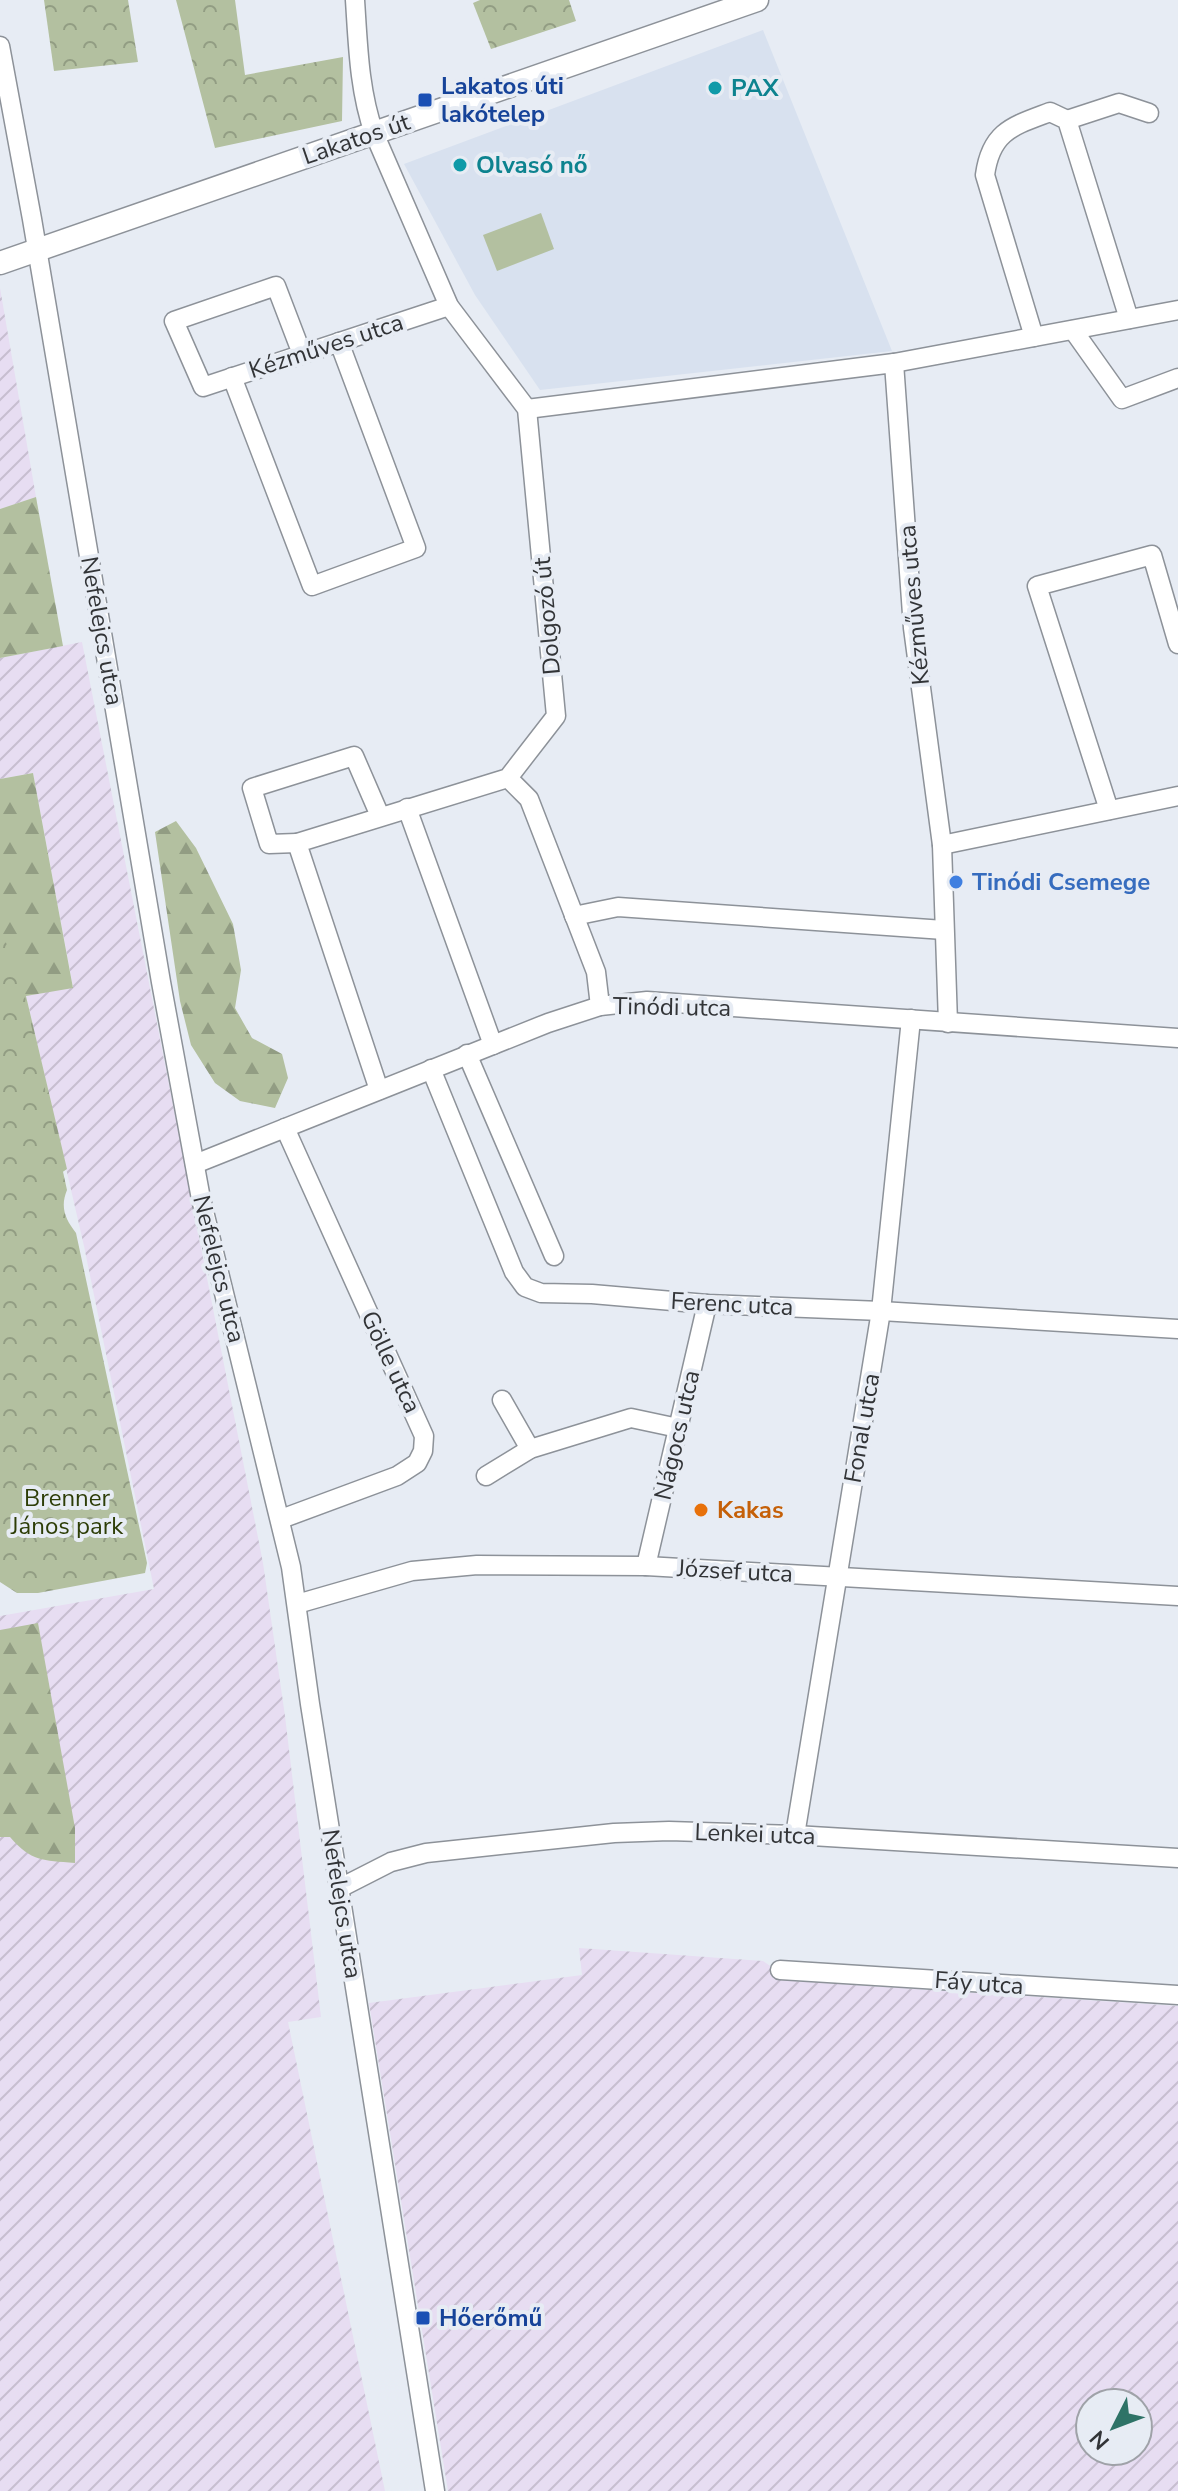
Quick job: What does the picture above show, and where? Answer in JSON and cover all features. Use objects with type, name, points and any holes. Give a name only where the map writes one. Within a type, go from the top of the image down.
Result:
[{"type":"street","points":[[355,0],[360,68],[374,133],[449,306],[527,409],[894,363],[1178,310]]},
{"type":"street","name":"Lakatos út","points":[[0,263],[757,0]]},
{"type":"street","name":"Nefelejcs utca","points":[[0,46],[201,1199],[281,1519],[297,1604],[310,1704],[435,2491]]},
{"type":"street","points":[[1034,337],[985,175],[993,146],[1011,127],[1050,112],[1067,120],[1119,103],[1149,113]]},
{"type":"street","points":[[1067,120],[1129,319]]},
{"type":"street","name":"Kézműves utca","points":[[302,354],[276,286],[174,321],[203,387],[449,306]]},
{"type":"street","points":[[1073,330],[1122,399],[1178,378]]},
{"type":"street","points":[[232,377],[312,586],[416,548],[339,342]]},
{"type":"street","name":"Kézműves utca","points":[[894,363],[913,628],[942,845],[948,1023]]},
{"type":"street","name":"Dolgozó út","points":[[508,778],[556,716],[527,409]]},
{"type":"street","points":[[1109,810],[1037,586],[1152,555],[1178,644]]},
{"type":"street","points":[[380,816],[354,756],[252,788],[269,844],[297,843],[508,778],[529,799],[596,972],[600,1006]]},
{"type":"street","points":[[942,845],[1178,796]]},
{"type":"street","points":[[407,808],[493,1045]]},
{"type":"street","points":[[297,843],[379,1090]]},
{"type":"street","points":[[574,916],[618,907],[944,930]]},
{"type":"street","name":"Tinódi utca","points":[[195,1164],[467,1054],[600,1006],[647,1001],[1178,1038]]},
{"type":"street","name":"Fonal utca","points":[[795,1835],[881,1311],[911,1019]]},
{"type":"street","points":[[467,1054],[554,1256]]},
{"type":"street","name":"Ferenc utca","points":[[431,1069],[514,1272],[525,1287],[541,1293],[1178,1329]]},
{"type":"street","name":"Gölle utca","points":[[281,1519],[397,1476],[417,1463],[423,1451],[424,1436],[285,1128]]},
{"type":"street","name":"Nágocs utca","points":[[646,1566],[707,1304]]},
{"type":"street","points":[[502,1400],[530,1449]]},
{"type":"street","points":[[486,1476],[530,1449],[631,1418],[678,1428]]},
{"type":"street","name":"József utca","points":[[297,1604],[412,1571],[477,1565],[646,1566],[1178,1596]]},
{"type":"street","name":"Lenkei utca","points":[[340,1888],[391,1862],[426,1853],[614,1833],[669,1831],[795,1835],[1178,1858]]},
{"type":"street","name":"Fáy utca","points":[[780,1970],[1178,1995]]},
{"type":"shaded area","points":[[763,30],[892,351],[540,390],[475,295],[404,164]]},
{"type":"shaded area","points":[[0,288],[36,497],[0,509]]},
{"type":"shaded area","points":[[82,642],[263,1563],[285,1716],[321,2017],[288,2022],[385,2491],[0,2491],[0,1616],[154,1589],[84,1246],[26,995],[73,987],[33,773],[0,779],[0,658]]},
{"type":"shaded area","points":[[579,1948],[763,1961],[792,1981],[1178,2006],[1178,2491],[448,2491],[369,2003],[582,1975]]},
{"type":"green space","points":[[44,0],[128,0],[138,62],[54,71]]},
{"type":"green space","points":[[176,0],[235,0],[245,75],[343,57],[342,121],[215,148]]},
{"type":"green space","points":[[480,0],[569,0],[576,21],[491,49],[473,3]]},
{"type":"green space","points":[[541,213],[554,249],[497,271],[483,235]]},
{"type":"green space","points":[[36,497],[63,646],[0,658],[0,509]]},
{"type":"green space","points":[[33,773],[73,988],[26,996],[67,1169],[20,1201],[0,1199],[0,779]]},
{"type":"green space","points":[[176,821],[196,848],[233,924],[241,970],[235,1008],[252,1038],[282,1054],[288,1078],[275,1108],[240,1101],[215,1083],[191,1045],[180,1001],[155,832]]},
{"type":"green space","name":"Brenner János park","points":[[0,926],[24,992],[67,1190],[65,1213],[76,1233],[147,1563],[145,1573],[38,1593],[17,1593],[0,1582]]},
{"type":"green space","points":[[38,1623],[75,1828],[75,1863],[38,1858],[10,1837],[0,1837],[0,1630]]},
{"type":"place","name":"PAX","points":[[715,88]]},
{"type":"place","name":"Lakatos úti lakótelep","points":[[425,100]]},
{"type":"place","name":"Olvasó nő","points":[[460,165]]},
{"type":"place","name":"Tinódi Csemege","points":[[956,882]]},
{"type":"place","name":"Kakas","points":[[701,1510]]},
{"type":"place","name":"Hőerőmű","points":[[423,2318]]}]
